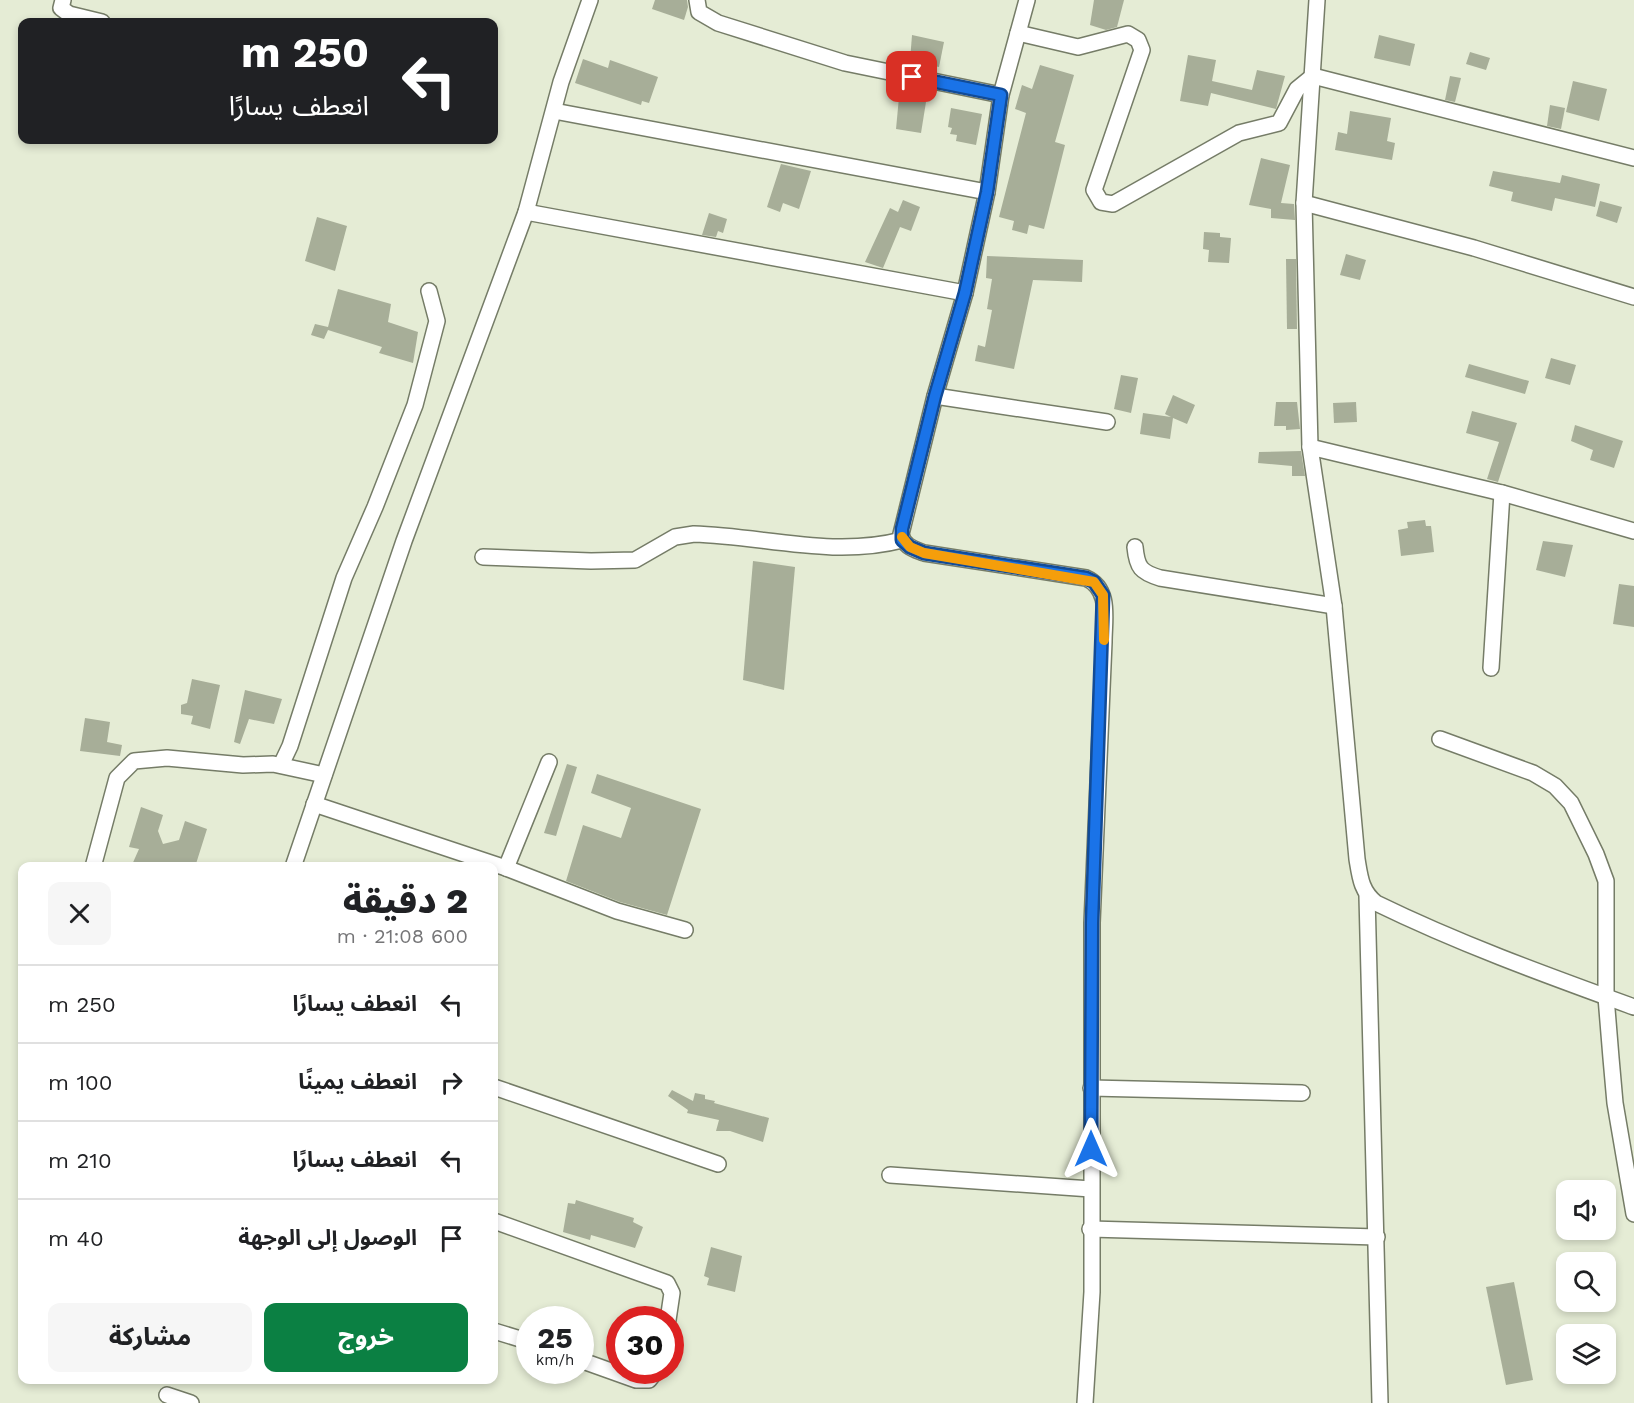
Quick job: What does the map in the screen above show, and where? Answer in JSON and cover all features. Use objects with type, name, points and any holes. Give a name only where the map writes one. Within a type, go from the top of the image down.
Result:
[{"type":"street","points":[[63,0],[61,8],[69,14],[86,18]]},
{"type":"street","points":[[295,862],[433,461],[526,212],[554,111],[590,0]]},
{"type":"street","points":[[697,0],[699,12],[705,17],[845,63],[1001,95]]},
{"type":"street","points":[[1027,0],[1001,95],[987,192],[965,293],[935,396],[902,529],[902,540],[910,547],[924,553],[1086,578],[1094,582],[1103,595],[1092,923],[1090,1189],[1092,1292],[1084,1403]]},
{"type":"street","points":[[1317,0],[1304,203],[1310,447],[1334,606],[1357,859],[1367,896],[1380,1403]]},
{"type":"street","points":[[1018,33],[1078,47],[1085,47],[1120,34],[1128,34],[1138,40],[1142,50],[1094,190],[1101,202],[1113,204],[1239,134],[1279,123],[1297,89],[1313,76]]},
{"type":"street","points":[[1313,76],[1634,158]]},
{"type":"street","points":[[554,111],[987,192]]},
{"type":"street","points":[[1304,203],[1474,248],[1634,297]]},
{"type":"street","points":[[526,212],[965,293]]},
{"type":"street","points":[[281,765],[344,578],[379,498],[415,405],[436,321],[429,291]]},
{"type":"street","points":[[935,396],[1107,422]]},
{"type":"street","points":[[1310,447],[1502,493],[1634,531]]},
{"type":"street","points":[[1491,668],[1502,493]]},
{"type":"street","points":[[483,557],[591,561],[635,560],[675,537],[694,534],[814,546],[886,544],[902,540]]},
{"type":"street","points":[[1135,548],[1136,563],[1140,570],[1160,579],[1334,606]]},
{"type":"street","points":[[1440,739],[1533,773],[1555,786],[1571,803],[1606,881],[1606,997],[1615,1103],[1634,1214]]},
{"type":"street","points":[[94,862],[117,778],[134,761],[167,758],[233,765],[281,765],[324,775]]},
{"type":"street","points":[[506,868],[549,762]]},
{"type":"street","points":[[314,804],[488,862]]},
{"type":"street","points":[[498,865],[617,911],[685,930]]},
{"type":"street","points":[[1367,896],[1387,908],[1477,948],[1634,1006]]},
{"type":"street","points":[[498,1087],[718,1164]]},
{"type":"street","points":[[1091,1088],[1302,1093]]},
{"type":"street","points":[[890,1175],[1090,1189]]},
{"type":"street","points":[[498,1222],[667,1283],[672,1293],[670,1306]]},
{"type":"street","points":[[1090,1229],[1377,1237]]},
{"type":"street","points":[[498,1332],[516,1338]]},
{"type":"street","points":[[167,1393],[191,1403]]},
{"type":"building","points":[[655,0],[687,0],[688,7],[684,20],[652,9]]},
{"type":"building","points":[[1094,0],[1124,0],[1117,27],[1106,30],[1090,25]]},
{"type":"building","points":[[912,35],[944,42],[939,67],[910,61]]},
{"type":"building","points":[[1379,35],[1415,44],[1410,66],[1374,58]]},
{"type":"building","points":[[1470,52],[1490,58],[1486,70],[1466,64]]},
{"type":"building","points":[[1188,55],[1216,60],[1212,81],[1252,90],[1257,70],[1285,76],[1276,109],[1211,93],[1208,106],[1180,101]]},
{"type":"building","points":[[583,59],[608,68],[610,60],[658,77],[649,103],[642,101],[641,105],[575,83]]},
{"type":"building","points":[[1040,65],[1074,75],[1055,142],[1065,145],[1044,229],[1029,225],[1027,234],[1012,230],[1014,221],[999,217],[1026,113],[1015,109],[1022,85],[1032,89]]},
{"type":"building","points":[[1450,76],[1461,78],[1455,102],[1445,100]]},
{"type":"building","points":[[1573,81],[1607,89],[1599,121],[1566,112]]},
{"type":"building","points":[[899,97],[926,102],[921,133],[896,129]]},
{"type":"building","points":[[1550,105],[1565,108],[1561,129],[1547,126]]},
{"type":"building","points":[[951,108],[982,114],[976,145],[956,141],[957,135],[950,134],[952,128],[948,127]]},
{"type":"building","points":[[1350,111],[1391,118],[1387,141],[1395,143],[1392,160],[1335,150],[1338,132],[1347,134]]},
{"type":"building","points":[[1261,158],[1290,165],[1281,203],[1294,204],[1295,220],[1271,218],[1271,209],[1249,205]]},
{"type":"building","points":[[781,164],[811,171],[799,209],[783,203],[780,212],[767,207]]},
{"type":"building","points":[[1493,171],[1560,183],[1562,175],[1600,184],[1595,207],[1555,198],[1552,211],[1511,201],[1513,192],[1489,186]]},
{"type":"building","points":[[903,200],[920,207],[911,231],[900,227],[883,268],[865,262],[890,208],[898,212]]},
{"type":"building","points":[[1600,201],[1622,207],[1617,223],[1596,216]]},
{"type":"building","points":[[709,213],[727,219],[723,233],[718,231],[716,237],[702,235]]},
{"type":"building","points":[[317,217],[347,226],[335,271],[305,261]]},
{"type":"building","points":[[1204,232],[1220,233],[1220,237],[1231,238],[1229,263],[1208,262],[1209,250],[1203,249]]},
{"type":"building","points":[[1346,254],[1366,260],[1360,280],[1340,275]]},
{"type":"building","points":[[987,256],[1083,260],[1082,282],[1033,280],[1014,369],[975,361],[978,345],[985,347],[992,310],[987,309],[992,279],[986,278]]},
{"type":"building","points":[[1286,259],[1296,259],[1297,329],[1287,329]]},
{"type":"building","points":[[338,289],[391,304],[388,322],[418,332],[413,363],[379,353],[382,347],[328,330],[324,339],[311,335],[315,324],[328,327]]},
{"type":"building","points":[[1551,358],[1576,365],[1570,385],[1545,378]]},
{"type":"building","points":[[1469,364],[1529,381],[1525,394],[1465,377]]},
{"type":"building","points":[[1121,375],[1138,378],[1131,413],[1114,409]]},
{"type":"building","points":[[1173,395],[1195,405],[1187,424],[1173,418],[1170,439],[1140,434],[1143,413],[1171,417],[1165,414]]},
{"type":"building","points":[[1276,402],[1297,402],[1300,429],[1286,430],[1286,426],[1274,426]]},
{"type":"building","points":[[1356,402],[1357,422],[1334,423],[1333,403]]},
{"type":"building","points":[[1472,411],[1517,423],[1498,482],[1487,479],[1499,442],[1466,433]]},
{"type":"building","points":[[1575,425],[1623,441],[1614,468],[1590,460],[1593,450],[1571,441]]},
{"type":"building","points":[[1301,451],[1305,476],[1292,476],[1292,466],[1258,463],[1259,452]]},
{"type":"building","points":[[1425,520],[1426,526],[1431,526],[1434,552],[1401,556],[1398,530],[1408,528],[1407,522]]},
{"type":"building","points":[[1543,541],[1573,545],[1565,577],[1536,570]]},
{"type":"building","points":[[753,561],[795,567],[784,690],[743,680]]},
{"type":"building","points":[[1619,584],[1634,586],[1634,627],[1613,624]]},
{"type":"building","points":[[192,679],[220,685],[210,729],[191,724],[193,716],[181,714],[181,705],[187,703]]},
{"type":"building","points":[[245,690],[282,699],[274,724],[249,719],[240,744],[234,742]]},
{"type":"building","points":[[85,718],[110,722],[107,742],[122,745],[120,756],[80,751]]},
{"type":"building","points":[[567,764],[577,767],[556,836],[544,833]]},
{"type":"building","points":[[597,774],[701,809],[667,915],[620,902],[566,881],[583,825],[621,838],[631,808],[591,793]]},
{"type":"building","points":[[141,807],[163,815],[158,831],[163,844],[179,840],[185,821],[207,829],[197,862],[133,862],[139,849],[129,847]]},
{"type":"building","points":[[672,1090],[693,1101],[695,1093],[705,1095],[705,1099],[715,1101],[714,1103],[769,1118],[763,1142],[730,1131],[716,1131],[719,1120],[687,1113],[688,1110],[668,1096]]},
{"type":"building","points":[[576,1200],[634,1218],[633,1222],[643,1227],[635,1248],[591,1235],[590,1240],[563,1232],[568,1203],[575,1204]]},
{"type":"building","points":[[711,1247],[742,1256],[735,1292],[707,1285],[709,1278],[704,1276]]},
{"type":"building","points":[[1514,1282],[1533,1380],[1506,1385],[1486,1287]]},
{"type":"slow traffic","points":[[902,537],[902,540],[910,547],[924,553],[1086,578],[1094,582],[1103,595],[1104,640]]},
{"type":"route","points":[[912,77],[1001,95],[987,192],[965,293],[935,396],[902,529],[902,540],[910,547],[924,553],[1086,578],[1094,582],[1103,595],[1104,642],[1092,923],[1091,1149]]}]
